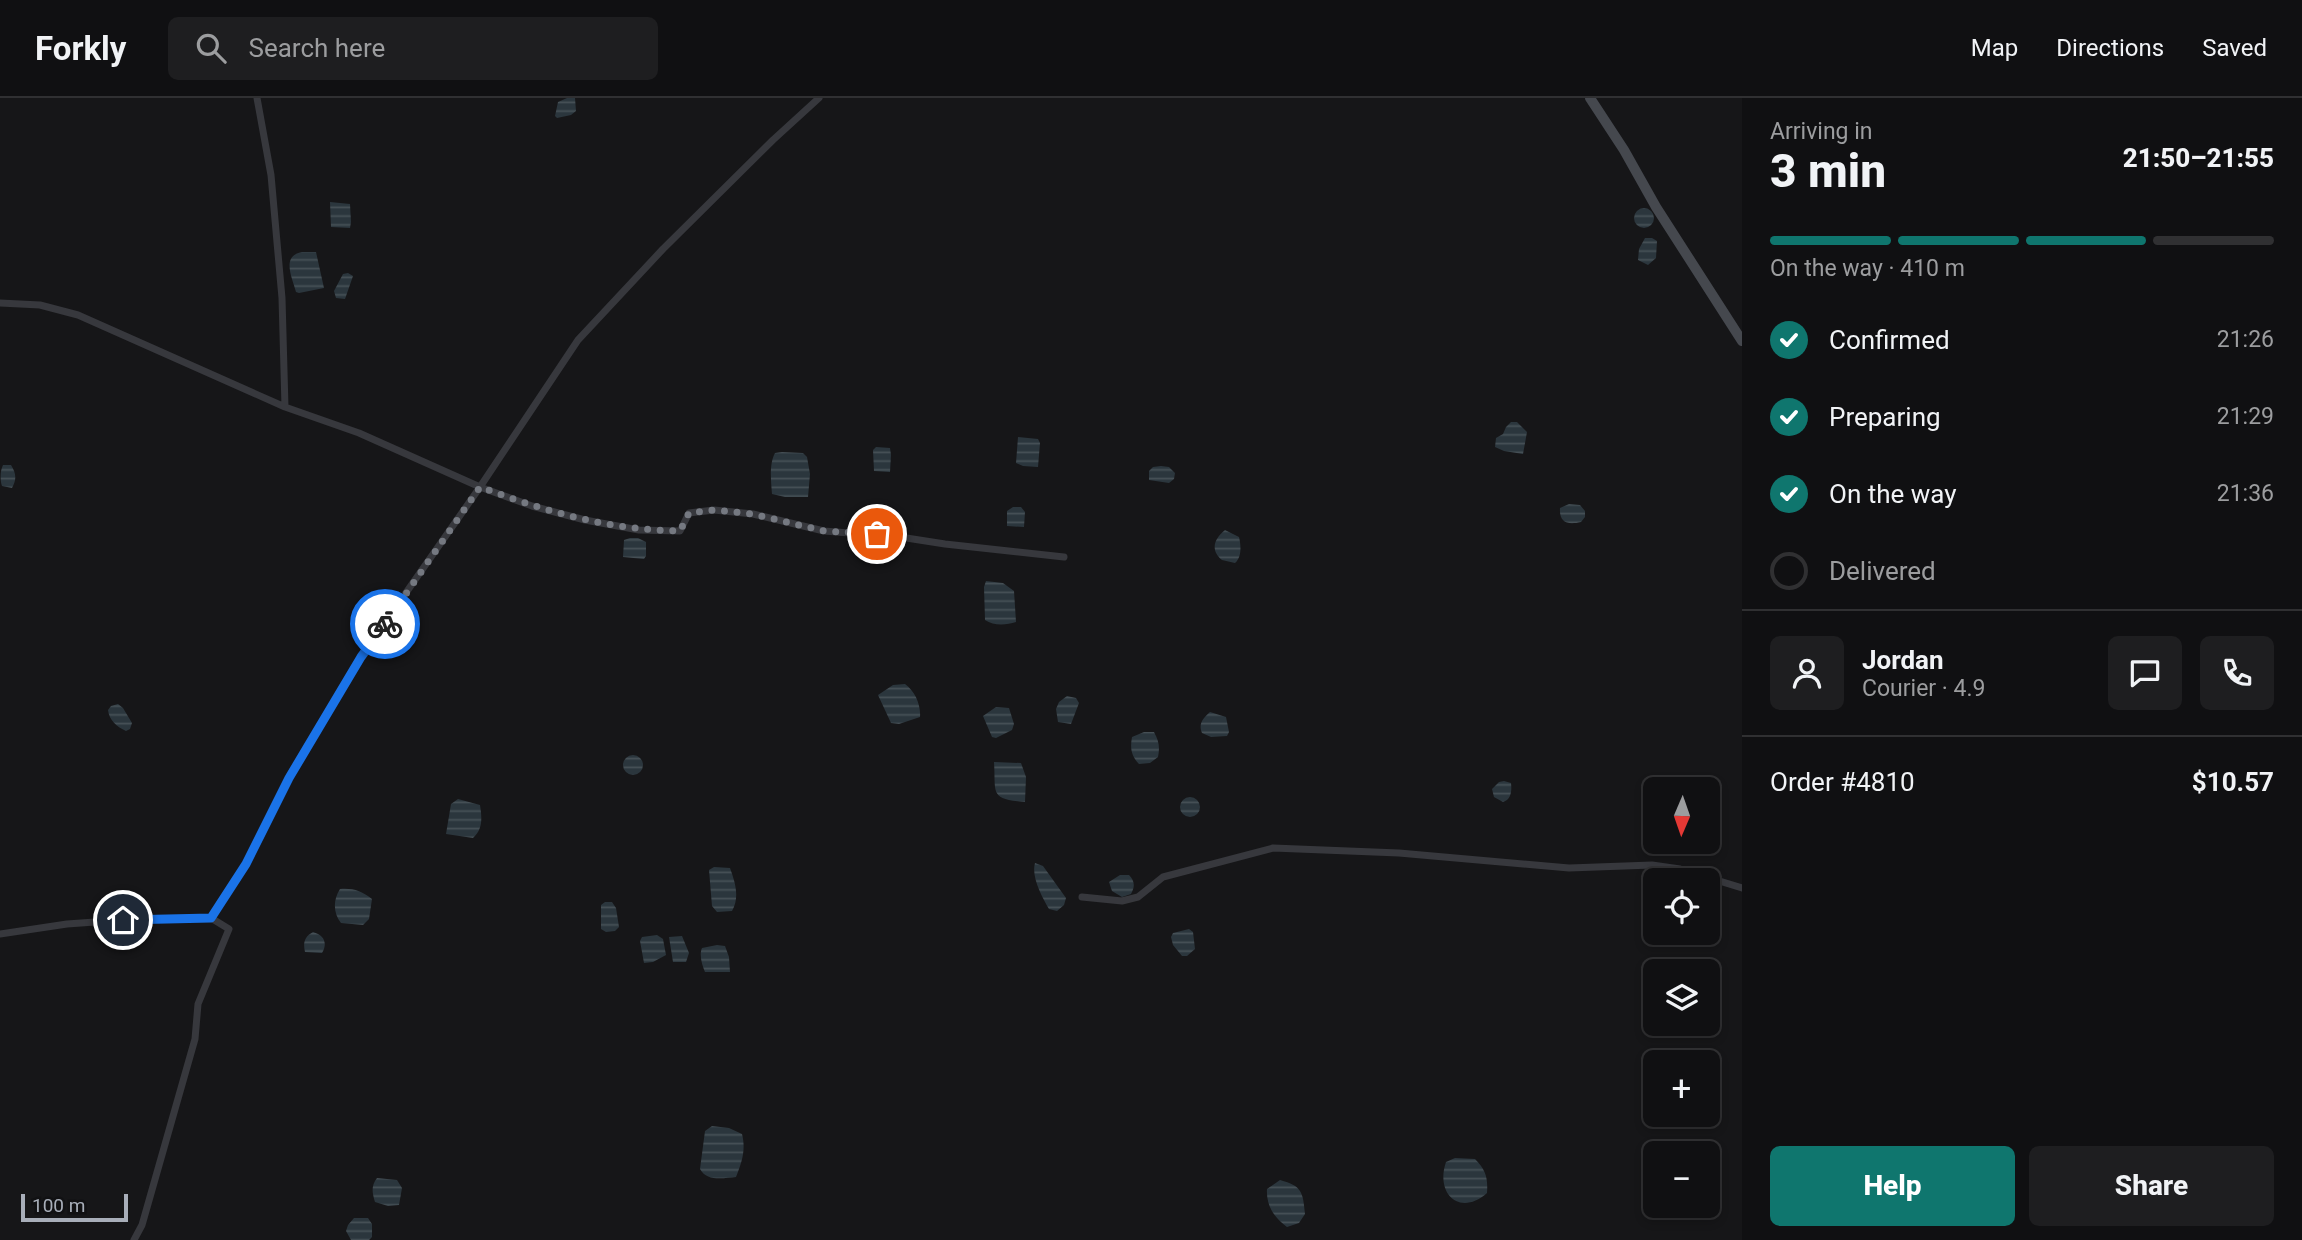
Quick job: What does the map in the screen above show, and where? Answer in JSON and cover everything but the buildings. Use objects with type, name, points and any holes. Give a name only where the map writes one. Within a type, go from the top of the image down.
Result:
[{"type":"main road","points":[[1590,98],[1742,341]]},
{"type":"street","points":[[257,98],[271,175],[282,298],[285,407]]},
{"type":"street","points":[[211,918],[246,864],[289,778],[361,657],[480,487],[578,340],[663,248],[772,140],[819,98]]},
{"type":"street","points":[[0,303],[40,305],[78,315],[285,407],[359,433],[480,487],[532,506],[585,520],[639,530],[680,531],[689,513],[714,510],[753,514],[824,531],[900,537],[1064,557]]},
{"type":"street","points":[[1082,897],[1122,901],[1138,897],[1163,877],[1262,851],[1300,848],[1399,853],[1569,868],[1652,865],[1680,869],[1742,888]]},
{"type":"street","points":[[0,934],[67,923],[211,918],[229,929],[198,1004],[195,1039],[186,1074],[142,1225],[134,1240]]},
{"type":"shaded area","points":[[575,98],[576,111],[557,118],[555,116],[558,102]]},
{"type":"shaded area","points":[[330,202],[350,204],[350,228],[331,227]]},
{"type":"shaded area","points":[[1644,208],[1651,211],[1654,218],[1651,225],[1644,228],[1637,225],[1634,218],[1637,211]]},
{"type":"shaded area","points":[[1645,238],[1657,241],[1656,258],[1648,265],[1638,260],[1639,249]]},
{"type":"shaded area","points":[[316,252],[324,288],[296,292],[290,262],[296,254]]},
{"type":"shaded area","points":[[343,274],[353,276],[345,299],[336,298],[334,291]]},
{"type":"shaded area","points":[[1511,422],[1517,422],[1527,432],[1523,454],[1495,447],[1496,438],[1503,434]]},
{"type":"shaded area","points":[[1018,437],[1038,439],[1038,467],[1016,463]]},
{"type":"shaded area","points":[[876,447],[890,448],[890,472],[874,471],[873,450]]},
{"type":"shaded area","points":[[775,453],[803,453],[807,457],[810,474],[808,497],[772,494],[772,462]]},
{"type":"shaded area","points":[[3,465],[11,465],[14,471],[12,488],[2,486]]},
{"type":"shaded area","points":[[1153,467],[1169,467],[1175,473],[1174,479],[1169,483],[1149,480],[1149,471]]},
{"type":"shaded area","points":[[1569,504],[1580,505],[1585,511],[1581,522],[1568,523],[1561,517],[1560,508]]},
{"type":"shaded area","points":[[1013,507],[1021,507],[1025,512],[1024,527],[1007,526],[1007,511]]},
{"type":"shaded area","points":[[1225,530],[1239,537],[1240,554],[1235,563],[1222,560],[1216,552],[1216,541]]},
{"type":"shaded area","points":[[630,538],[646,542],[644,559],[623,557],[624,540]]},
{"type":"shaded area","points":[[986,581],[1003,583],[1014,591],[1016,622],[1000,624],[985,620]]},
{"type":"shaded area","points":[[905,684],[917,699],[920,717],[899,724],[891,723],[878,695],[893,685]]},
{"type":"shaded area","points":[[1067,696],[1076,698],[1079,703],[1071,724],[1058,722],[1056,709],[1059,702]]},
{"type":"shaded area","points":[[118,704],[132,723],[126,731],[114,723],[109,714],[111,706]]},
{"type":"shaded area","points":[[996,707],[1009,708],[1014,724],[1012,730],[996,738],[992,737],[983,716]]},
{"type":"shaded area","points":[[1210,712],[1226,717],[1229,732],[1227,736],[1211,737],[1202,733],[1202,721]]},
{"type":"shaded area","points":[[1144,732],[1154,732],[1159,753],[1150,763],[1139,764],[1132,752],[1132,737]]},
{"type":"shaded area","points":[[629,755],[637,755],[643,765],[637,775],[629,775],[623,769],[623,761]]},
{"type":"shaded area","points":[[994,762],[1021,763],[1026,777],[1025,802],[1005,799],[997,793]]},
{"type":"shaded area","points":[[1504,781],[1511,783],[1511,789],[1509,797],[1503,802],[1494,797],[1492,789]]},
{"type":"shaded area","points":[[1186,797],[1194,797],[1200,807],[1194,817],[1186,817],[1180,811],[1180,803]]},
{"type":"shaded area","points":[[458,799],[480,805],[481,823],[473,838],[446,834],[451,804]]},
{"type":"shaded area","points":[[1035,863],[1043,866],[1066,898],[1064,905],[1057,911],[1049,909],[1040,893]]},
{"type":"shaded area","points":[[714,867],[730,868],[736,895],[732,911],[717,912],[712,906],[709,870]]},
{"type":"shaded area","points":[[1120,875],[1129,875],[1134,884],[1131,894],[1122,897],[1112,891],[1109,882]]},
{"type":"shaded area","points":[[340,889],[357,891],[372,899],[369,919],[363,925],[341,923],[338,919],[335,906]]},
{"type":"shaded area","points":[[612,902],[616,908],[619,927],[615,931],[606,932],[601,929],[601,905]]},
{"type":"shaded area","points":[[1189,929],[1193,932],[1195,949],[1187,956],[1182,956],[1173,945],[1171,937],[1173,933]]},
{"type":"shaded area","points":[[313,932],[324,940],[322,953],[305,952],[305,940]]},
{"type":"shaded area","points":[[657,935],[663,939],[666,955],[653,962],[644,963],[640,941],[642,937]]},
{"type":"shaded area","points":[[682,936],[689,953],[686,962],[673,962],[669,937]]},
{"type":"shaded area","points":[[725,946],[730,972],[705,972],[701,957],[702,948]]},
{"type":"shaded area","points":[[712,1126],[729,1128],[742,1134],[743,1156],[736,1177],[711,1178],[700,1169],[705,1131]]},
{"type":"shaded area","points":[[1455,1158],[1475,1159],[1479,1163],[1486,1174],[1487,1193],[1468,1203],[1452,1198],[1444,1184],[1443,1174],[1446,1162]]},
{"type":"shaded area","points":[[377,1178],[397,1180],[402,1188],[399,1205],[388,1206],[375,1202],[373,1189]]},
{"type":"shaded area","points":[[1280,1180],[1297,1188],[1303,1200],[1305,1214],[1299,1223],[1287,1227],[1272,1211],[1267,1195],[1267,1189]]},
{"type":"shaded area","points":[[354,1218],[368,1218],[372,1224],[372,1237],[369,1240],[351,1240],[346,1231]]},
{"type":"way so far","points":[[385,624],[480,487],[532,506],[639,530],[680,531],[689,513],[714,510],[753,514],[824,531],[877,534]]},
{"type":"route","points":[[123,920],[211,918],[246,864],[289,778],[361,657],[385,624]]}]
